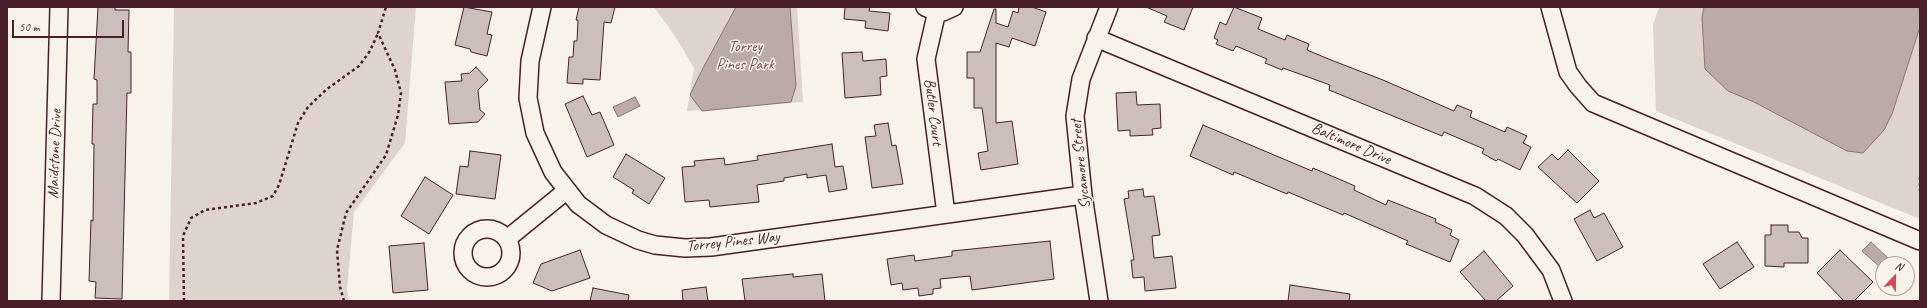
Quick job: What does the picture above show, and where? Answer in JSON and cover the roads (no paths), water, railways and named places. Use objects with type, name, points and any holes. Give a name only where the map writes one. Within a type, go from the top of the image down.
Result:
[{"type":"street","name":"Maidstone Drive","points":[[51,301],[59,7]]},
{"type":"street","name":"Torrey Pines Way","points":[[542,7],[530,60],[528,98],[535,133],[548,164],[578,204],[606,225],[643,241],[685,248],[719,246],[1083,195]]},
{"type":"street","name":"Butler Court","points":[[946,214],[926,58],[931,9],[943,12],[954,7]]},
{"type":"street","name":"Sycamore Street","points":[[1099,301],[1083,195],[1075,116],[1081,79],[1109,7]]},
{"type":"street","points":[[1550,7],[1568,72],[1593,103],[1920,241]]},
{"type":"street","name":"Baltimore Drive","points":[[1096,38],[1475,196],[1506,216],[1525,234],[1551,270],[1563,301]]},
{"type":"street","points":[[507,239],[566,190]]},
{"type":"park label","name":"Torrey Pines Park","points":[[745,56]]}]
